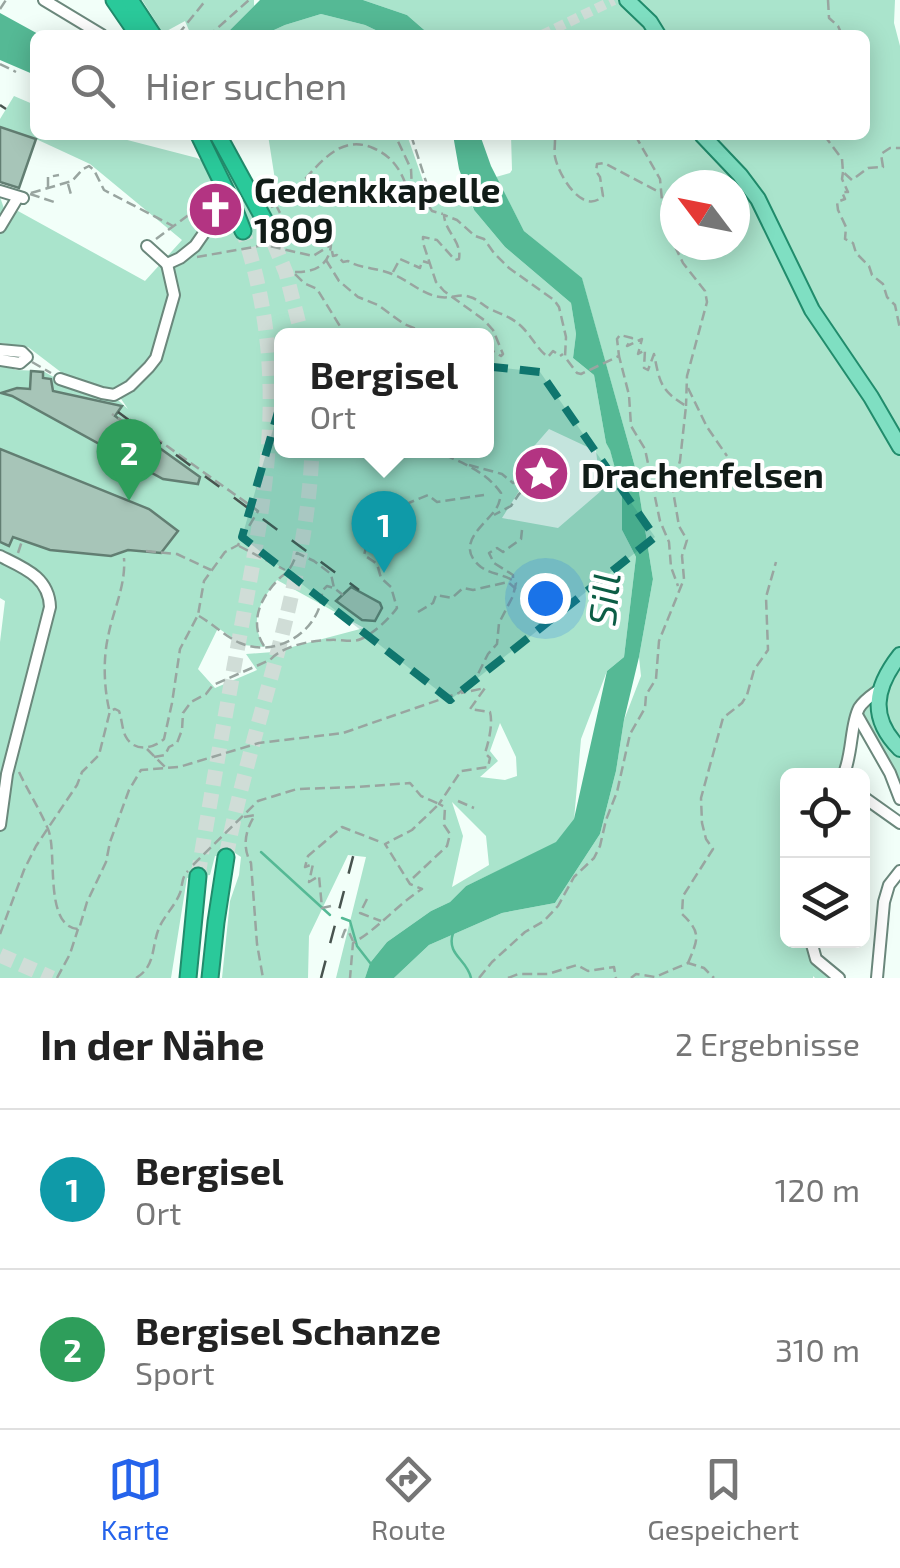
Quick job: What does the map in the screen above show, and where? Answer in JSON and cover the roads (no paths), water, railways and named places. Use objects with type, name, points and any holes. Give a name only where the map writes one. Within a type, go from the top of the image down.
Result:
[{"type":"highway","points":[[114,0],[135,30]]},
{"type":"highway","points":[[130,0],[150,30]]},
{"type":"highway","points":[[201,140],[243,231]]},
{"type":"highway","points":[[221,140],[265,221]]},
{"type":"highway","points":[[210,978],[226,856]]},
{"type":"highway","points":[[188,978],[198,876]]},
{"type":"main road","points":[[627,0],[655,30]]},
{"type":"main road","points":[[707,140],[758,199],[812,310],[872,397],[900,447]]},
{"type":"main road","points":[[900,655],[879,690],[879,714],[884,729],[900,749]]},
{"type":"street","points":[[44,0],[94,30]]},
{"type":"street","points":[[0,190],[24,196],[0,227]]},
{"type":"street","points":[[169,263],[195,246],[218,217],[234,209]]},
{"type":"street","points":[[60,378],[110,395],[141,376],[156,358],[174,295],[169,263],[147,246]]},
{"type":"street","points":[[0,350],[26,355],[20,363],[0,360]]},
{"type":"street","points":[[0,556],[41,580],[50,596],[7,774],[0,825]]},
{"type":"street","points":[[846,768],[857,714],[864,701],[879,690]]},
{"type":"street","points":[[857,714],[890,772],[900,799]]},
{"type":"street","points":[[870,802],[900,823]]},
{"type":"street","points":[[878,978],[884,902],[889,885],[900,871]]},
{"type":"street","points":[[813,948],[816,959],[838,978]]},
{"type":"waterway","points":[[261,852],[330,915]]},
{"type":"waterway","points":[[342,918],[350,921],[357,946],[371,964]]},
{"type":"waterway","points":[[453,933],[452,947],[471,978]]},
{"type":"tunnel","points":[[552,30],[614,0]]},
{"type":"tunnel","points":[[265,221],[286,273],[300,328]]},
{"type":"tunnel","points":[[198,876],[259,527],[269,430],[266,333],[243,231]]},
{"type":"tunnel","points":[[226,857],[300,554],[311,458]]},
{"type":"tunnel","points":[[0,955],[52,978]]},
{"type":"railway","points":[[0,105],[6,109]]},
{"type":"railway","points":[[118,412],[359,590]]},
{"type":"railway","points":[[321,978],[354,853]]},
{"type":"place","name":"Gedenkkapelle 1809","points":[[215,209]]},
{"type":"place","name":"Drachenfelsen","points":[[542,474]]},
{"type":"place","name":"Bergisel Schanze","points":[[129,501]]},
{"type":"place","name":"Bergisel","points":[[384,573]]},
{"type":"water label","name":"Sill","points":[[603,599]]}]
